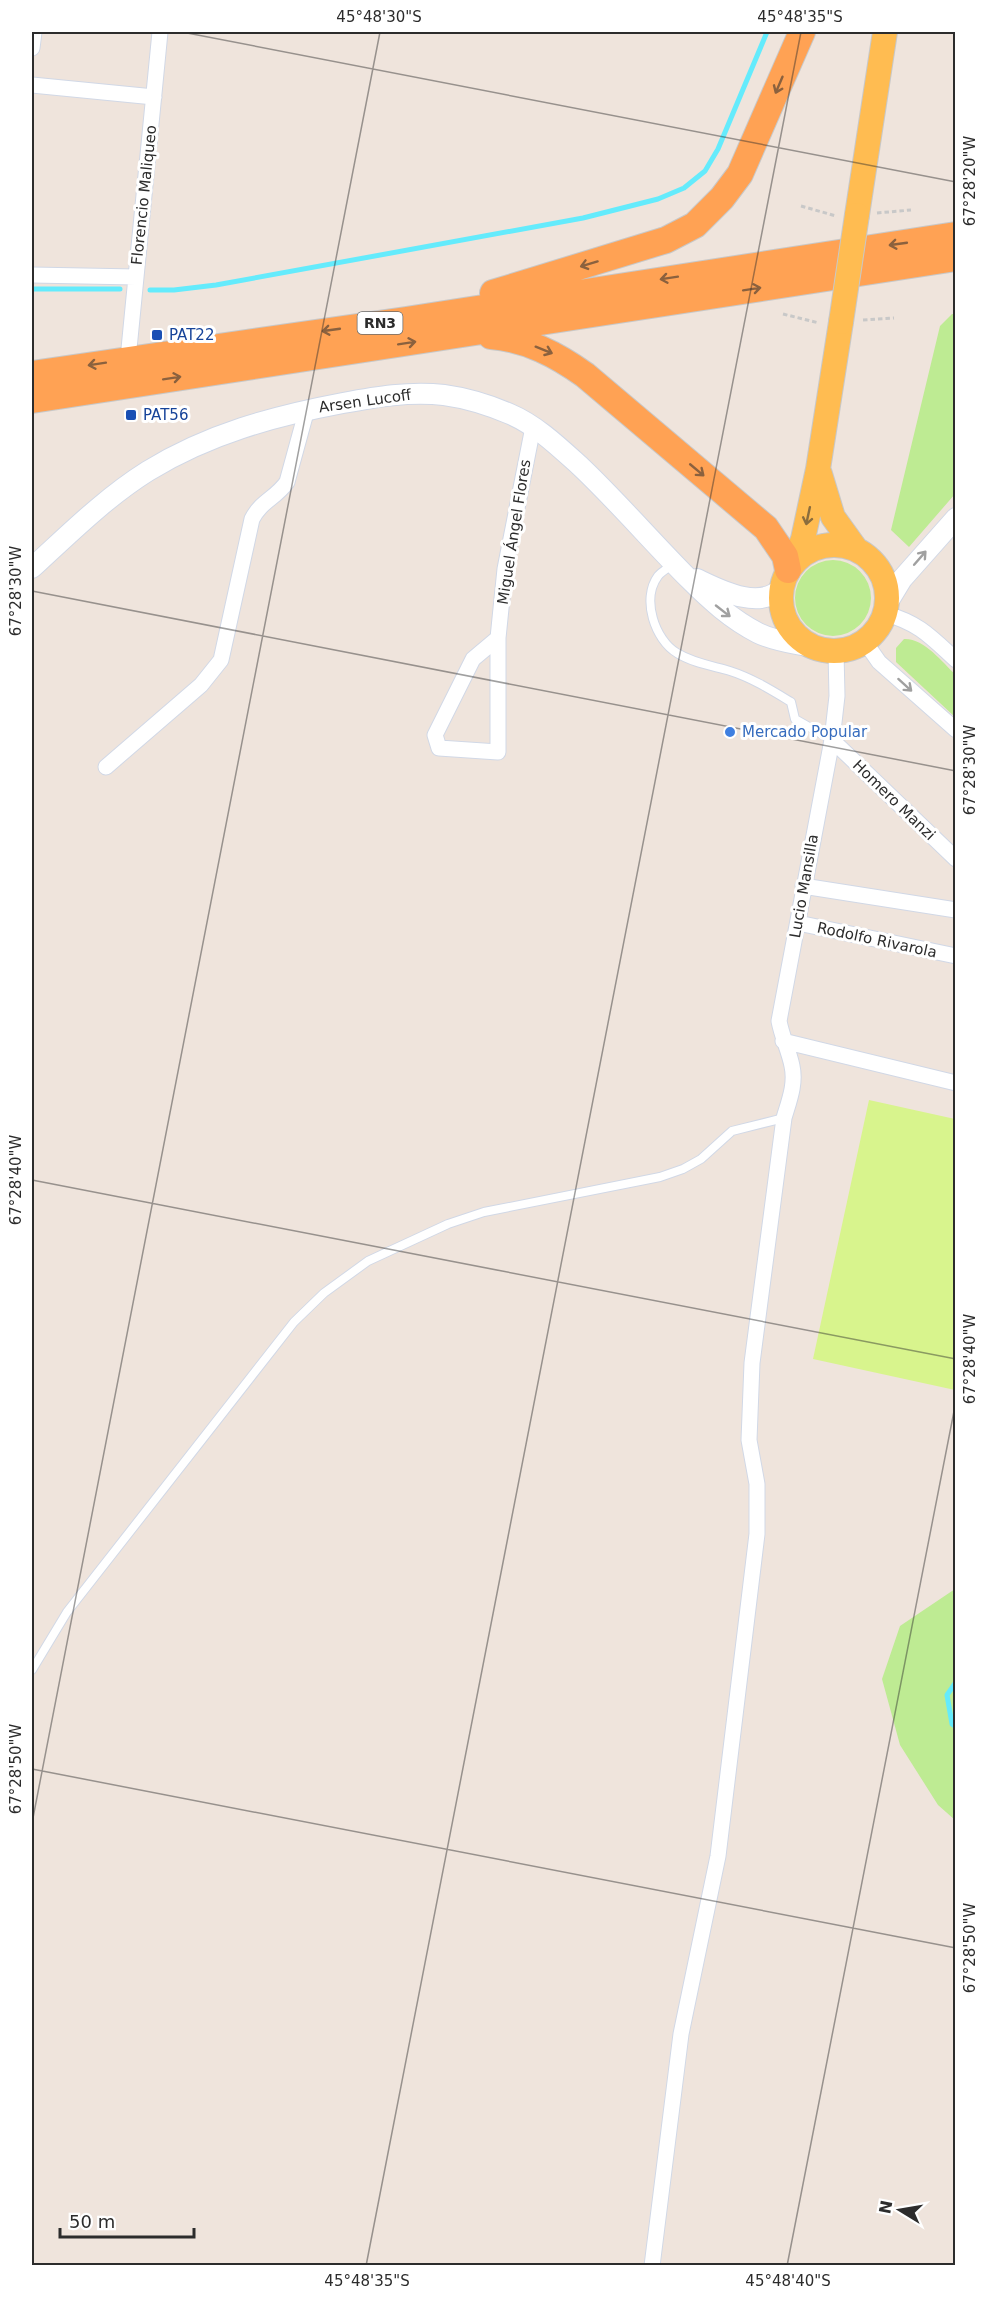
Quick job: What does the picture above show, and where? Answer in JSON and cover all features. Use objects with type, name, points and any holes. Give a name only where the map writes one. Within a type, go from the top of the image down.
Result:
[{"type":"highway","points":[[406,320],[666,240],[695,225],[722,198],[740,174],[802,32]]},
{"type":"highway","name":"RN3","points":[[32,374],[406,320],[956,235]]},
{"type":"highway","name":"RN3","points":[[32,400],[956,258]]},
{"type":"highway","points":[[446,337],[508,338],[564,360],[585,375],[766,528],[785,556],[788,573]]},
{"type":"main road","points":[[788,573],[807,552],[823,546],[840,545],[856,549],[870,558],[880,570],[886,585],[887,608],[881,625],[865,642],[846,651],[836,652],[811,647],[796,636],[786,622],[781,605],[788,573],[803,539],[818,469],[843,322],[885,32]]},
{"type":"main road","points":[[818,469],[833,517],[856,549]]},
{"type":"street","points":[[32,48],[34,32]]},
{"type":"street","name":"Florencio Maliqueo","points":[[128,359],[160,32]]},
{"type":"street","points":[[32,85],[154,97]]},
{"type":"street","points":[[32,275],[136,277]]},
{"type":"street","name":"Arsen Lucoff","points":[[32,568],[93,512],[147,472],[174,456],[241,427],[307,409],[402,394],[444,395],[494,408],[512,415],[533,428],[581,467],[677,567],[735,620],[759,634],[811,647]]},
{"type":"street","points":[[106,767],[201,685],[221,660],[252,519],[259,507],[281,491],[287,482],[307,409]]},
{"type":"street","name":"Miguel Ángel Flores","points":[[498,638],[473,659],[435,735],[439,748],[498,752],[498,638],[505,569],[533,428]]},
{"type":"street","points":[[956,518],[902,579],[887,608],[908,620],[956,660]]},
{"type":"street","name":"Arsen Lucoff","points":[[677,567],[732,595],[743,597],[763,596],[778,591],[788,573]]},
{"type":"street","points":[[865,642],[876,658],[956,730]]},
{"type":"street","name":"Lucio Mansilla","points":[[652,2265],[681,2034],[718,1856],[752,1570],[756,1534],[757,1484],[749,1440],[752,1363],[784,1118],[793,1084],[792,1067],[779,1021],[832,741],[837,696],[836,652]]},
{"type":"street","name":"Homero Manzi","points":[[832,741],[956,859]]},
{"type":"street","points":[[803,886],[956,910]]},
{"type":"street","name":"Rodolfo Rivarola","points":[[798,923],[956,957]]},
{"type":"street","points":[[783,1041],[956,1083]]},
{"type":"lane","points":[[677,567],[658,576],[653,590],[651,606],[655,625],[662,640],[677,653],[766,686],[791,702],[795,719],[832,741]]},
{"type":"lane","points":[[32,1670],[68,1612],[294,1322],[324,1293],[368,1261],[448,1224],[484,1212],[660,1177],[683,1169],[701,1159],[732,1131],[784,1118]]},
{"type":"path","points":[[801,206],[859,216],[911,210]]},
{"type":"path","points":[[783,314],[843,322],[894,318]]},
{"type":"green space","points":[[952,314],[955,314],[955,494],[909,547],[891,530],[940,326]]},
{"type":"green space","points":[[826,560],[840,560],[854,566],[865,577],[871,591],[868,613],[860,625],[840,636],[826,636],[812,630],[801,619],[795,605],[795,591],[801,577],[812,566]]},
{"type":"green space","points":[[904,639],[919,642],[925,646],[955,674],[955,717],[896,662],[896,648]]},
{"type":"green space","points":[[869,1100],[955,1119],[955,1390],[813,1359]]},
{"type":"green space","points":[[955,1589],[955,1820],[938,1805],[900,1745],[882,1679],[900,1626]]},
{"type":"waterway","points":[[150,290],[174,290],[216,285],[583,218],[658,199],[684,188],[705,171],[718,149],[767,32]]},
{"type":"waterway","points":[[32,289],[120,289]]},
{"type":"waterway","points":[[956,1682],[947,1695],[952,1724],[956,1727]]},
{"type":"place","name":"PAT22","points":[[157,335]]},
{"type":"place","name":"PAT56","points":[[131,415]]},
{"type":"place","name":"Mercado Popular","points":[[730,732]]}]
